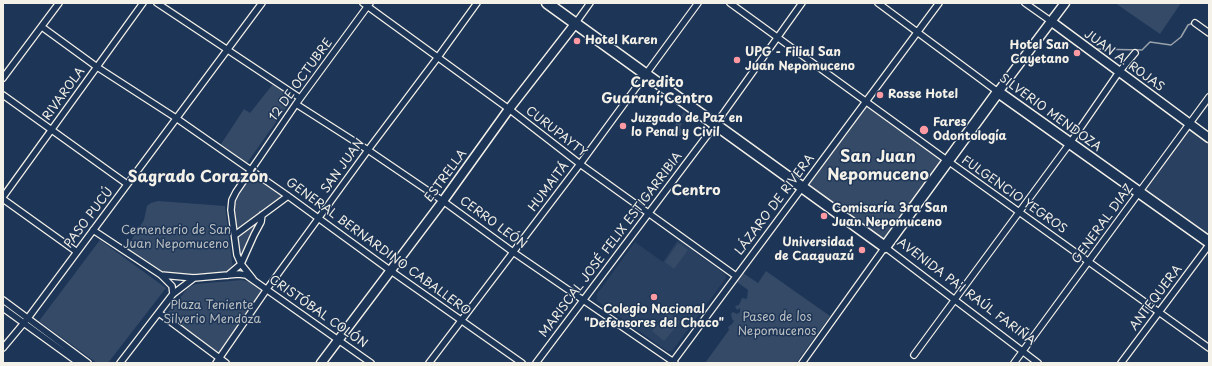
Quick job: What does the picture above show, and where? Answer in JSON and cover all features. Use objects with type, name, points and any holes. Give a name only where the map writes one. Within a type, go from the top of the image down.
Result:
[{"type":"highway","name":"AVENIDA PA'I RAÚL FARIÑA","points":[[547,3],[884,247]]},
{"type":"highway","name":"SILVERIO MENDOZA","points":[[998,92],[1209,242]]},
{"type":"highway","points":[[884,247],[998,92]]},
{"type":"main road","points":[[998,92],[1065,3]]},
{"type":"main road","name":"JUAN A. ROJAS","points":[[1052,22],[1209,138]]},
{"type":"main road","name":"ESTRELLA","points":[[321,363],[391,271],[509,110],[575,24]]},
{"type":"street","points":[[3,78],[59,3]]},
{"type":"street","name":"RIVAROLA","points":[[3,198],[143,3]]},
{"type":"street","points":[[157,3],[300,98]]},
{"type":"street","name":"PASO PUCÚ","points":[[3,348],[26,320],[262,3]]},
{"type":"street","name":"SAN JUAN","points":[[218,361],[318,218],[477,3]]},
{"type":"street","name":"ESTRELLA","points":[[575,24],[590,3]]},
{"type":"street","name":"HUMAITÁ","points":[[429,363],[580,164],[698,3]]},
{"type":"street","name":"FULGENCIO YEGROS","points":[[730,3],[1209,348]]},
{"type":"street","name":"MARISCAL JOSÉ FELIX ESTIGARRIBIA","points":[[536,363],[715,125],[802,3]]},
{"type":"street","name":"SILVERIO MENDOZA","points":[[878,3],[998,92]]},
{"type":"street","name":"LÁZARO DE RIVERA","points":[[674,362],[939,3]]},
{"type":"street","name":"JUAN A. ROJAS","points":[[1025,3],[1052,22]]},
{"type":"street","name":"CURUPAYTY","points":[[367,4],[580,164],[736,276]]},
{"type":"street","name":"12 DE OCTUBRE","points":[[241,264],[237,254],[231,210],[232,200],[250,170],[367,4]]},
{"type":"street","points":[[1195,23],[1209,33]]},
{"type":"street","name":"GENERAL BERNARDINO CABALLERO","points":[[42,27],[97,67],[176,118],[288,196],[391,271],[522,363]]},
{"type":"street","points":[[914,355],[1070,143],[1119,72],[1135,53]]},
{"type":"street","points":[[3,95],[127,184]]},
{"type":"street","name":"GENERAL DIAZ","points":[[1014,363],[1209,97]]},
{"type":"street","name":"CERRO LEÓN","points":[[296,104],[368,150],[443,201],[513,252],[674,362]]},
{"type":"street","points":[[235,235],[288,196]]},
{"type":"street","points":[[3,198],[77,252]]},
{"type":"street","points":[[228,275],[241,264],[261,222],[262,216]]},
{"type":"street","points":[[93,230],[161,275],[172,286],[173,294]]},
{"type":"street","name":"ANTEQUERA","points":[[1121,363],[1209,245]]},
{"type":"street","points":[[802,363],[884,247]]},
{"type":"street","name":"AVENIDA PA'I RAÚL FARIÑA","points":[[884,247],[1038,363]]},
{"type":"street","points":[[241,264],[253,279]]},
{"type":"street","points":[[161,275],[194,278],[239,274],[246,275],[253,279]]},
{"type":"street","points":[[120,363],[173,294],[194,278]]},
{"type":"street","name":"CRISTÓBAL COLÓN","points":[[253,279],[371,363]]},
{"type":"street","points":[[3,300],[79,363]]},
{"type":"street","points":[[3,308],[26,320],[88,363]]},
{"type":"street","points":[[159,313],[218,361],[226,363]]},
{"type":"shaded area","points":[[1191,127],[1209,140],[1209,240],[1141,192]]},
{"type":"shaded area","name":"Colegio Nacional \"Defensores del Chaco\"","points":[[678,240],[725,274],[726,278],[672,351],[667,351],[597,301],[597,294],[635,242],[663,262]]},
{"type":"green space","points":[[1115,3],[1181,3],[1160,34]]},
{"type":"green space","points":[[273,84],[293,98],[247,163],[221,144],[244,109],[250,113]]},
{"type":"green space","points":[[867,103],[946,161],[885,245],[803,187]]},
{"type":"green space","points":[[684,112],[686,114],[680,122],[682,124],[680,127],[681,129],[687,129],[687,131],[686,133],[674,137],[676,134],[672,131],[678,119]]},
{"type":"green space","points":[[250,170],[288,196],[262,215],[241,264],[232,200]]},
{"type":"green space","name":"Cementerio de San Juan Nepomuceno","points":[[158,201],[225,206],[233,269],[228,276],[161,273],[125,250],[144,220],[147,206]]},
{"type":"green space","points":[[100,240],[166,288],[108,363],[97,363],[39,321]]},
{"type":"green space","points":[[678,243],[688,250],[674,269],[665,262]]},
{"type":"green space","name":"Paseo de los Nepomucenos","points":[[766,271],[830,316],[796,363],[705,363],[729,330],[728,327],[734,321],[731,314],[733,312],[737,314],[740,312],[740,308],[737,310],[735,306],[739,305],[742,298],[747,298],[748,290],[737,282],[743,273],[758,283]]},
{"type":"green space","name":"Plaza Teniente Silverio Mendoza","points":[[242,280],[250,282],[263,290],[219,354],[167,316],[167,313],[189,287],[196,284]]},
{"type":"green space","points":[[668,312],[680,322],[664,341],[652,331]]},
{"type":"waterway","points":[[1094,49],[1142,50],[1150,42],[1171,45],[1181,37],[1188,25],[1193,23]]},
{"type":"place","name":"Hotel Karen","points":[[577,41]]},
{"type":"place","name":"Hotel San Cayetano","points":[[1077,53]]},
{"type":"place","name":"UPG - Filial San Juan Nepomuceno","points":[[737,60]]},
{"type":"place","name":"Rosse Hotel","points":[[880,95]]},
{"type":"place","name":"Juzgado de Paz en lo Penal y Civil","points":[[623,126]]},
{"type":"place","name":"Fares Odontología","points":[[924,130]]},
{"type":"place","name":"Comisaría 3ra San Juan Nepomuceno","points":[[824,216]]},
{"type":"place","name":"Universidad de Caaguazú","points":[[862,250]]},
{"type":"place","name":"Colegio Nacional \"Defensores del Chaco\"","points":[[654,297]]},
{"type":"district","name":"Credito Guaraní;Centro","points":[[657,92]]},
{"type":"district","name":"San Juan Nepomuceno","points":[[878,167]]},
{"type":"district","name":"Sagrado Corazón","points":[[198,178]]},
{"type":"district","name":"Centro","points":[[696,191]]}]
